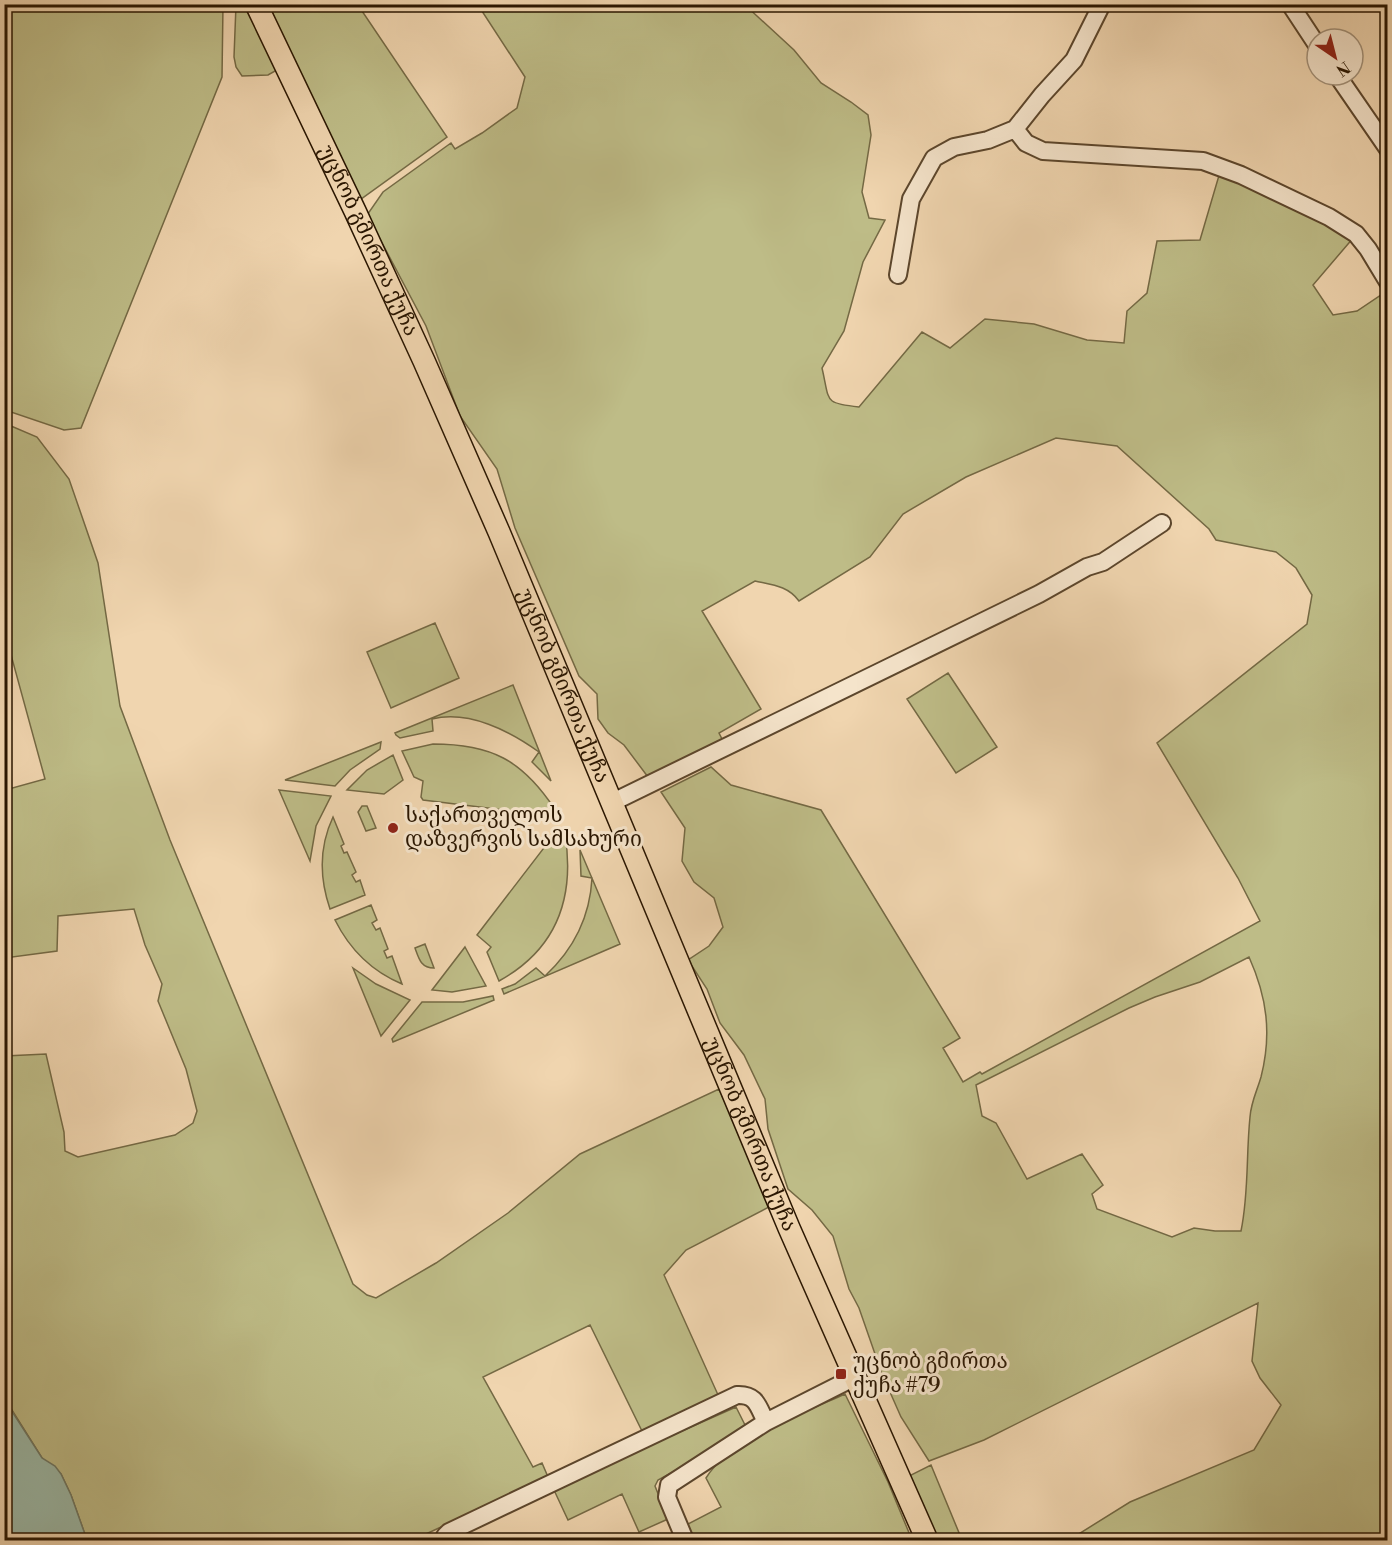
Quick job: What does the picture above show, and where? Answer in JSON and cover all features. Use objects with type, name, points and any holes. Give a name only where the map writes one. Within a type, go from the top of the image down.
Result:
[{"type":"main road","name":"უცნობ გმირთა ქუჩა","points":[[256,4],[420,350],[490,511],[789,1228],[927,1540]]},
{"type":"street","points":[[898,275],[911,199],[934,159],[954,147],[988,140],[1015,129],[1074,60],[1102,4]]},
{"type":"street","points":[[1290,4],[1305,27]]},
{"type":"street","points":[[1345,87],[1388,149]]},
{"type":"street","points":[[1015,129],[1026,143],[1043,151],[1203,161],[1241,175],[1329,217],[1356,234],[1388,282]]},
{"type":"street","points":[[611,803],[1039,594],[1087,567],[1103,562],[1162,523]]},
{"type":"street","points":[[686,1540],[667,1497],[669,1485],[766,1422],[855,1377]]},
{"type":"street","points":[[445,1540],[449,1532],[737,1395],[747,1395],[752,1398],[766,1422]]},
{"type":"shaded area","points":[[744,4],[794,50],[821,83],[868,115],[871,135],[862,192],[869,218],[885,220],[863,262],[844,331],[822,368],[830,399],[839,404],[859,407],[922,332],[950,348],[985,319],[1034,324],[1087,340],[1124,343],[1127,311],[1147,293],[1157,241],[1200,240],[1220,172],[1354,237],[1313,285],[1333,315],[1357,311],[1387,291],[1387,1540],[1069,1540],[1130,1502],[1254,1450],[1281,1405],[1260,1378],[1252,1361],[1258,1303],[984,1440],[929,1461],[901,1417],[882,1374],[859,1308],[849,1289],[833,1236],[812,1210],[788,1189],[768,1129],[765,1099],[744,1055],[720,1023],[707,989],[688,960],[709,946],[723,927],[714,898],[694,882],[682,861],[685,828],[661,792],[711,767],[731,785],[821,810],[960,1038],[943,1048],[963,1082],[980,1072],[982,1074],[1260,921],[1238,878],[1157,743],[1307,624],[1312,595],[1296,568],[1276,552],[1216,540],[1209,529],[1117,446],[1056,438],[966,477],[903,514],[870,557],[799,601],[785,589],[755,581],[702,611],[761,709],[719,733],[723,741],[648,777],[624,745],[608,733],[598,719],[597,694],[579,676],[515,528],[497,469],[460,416],[426,326],[371,222],[365,218],[383,192],[451,143],[455,149],[517,108],[525,77],[478,5]],"holes":[[[1249,957],[1264,1001],[1267,1031],[1261,1077],[1251,1112],[1241,1231],[1194,1228],[1172,1237],[1097,1209],[1092,1194],[1103,1185],[1082,1154],[1027,1179],[996,1123],[982,1116],[976,1085],[1129,1008],[1200,982]]]},
{"type":"shaded area","points":[[4,5],[223,5],[222,77],[81,428],[64,430],[5,410]]},
{"type":"shaded area","points":[[236,5],[246,5],[277,70],[268,75],[242,76],[236,67],[234,57]]},
{"type":"shaded area","points":[[266,5],[358,5],[447,137],[361,199]]},
{"type":"shaded area","points":[[4,423],[37,437],[69,479],[98,563],[120,706],[170,840],[353,1284],[367,1295],[376,1298],[436,1263],[508,1213],[580,1154],[719,1089],[771,1206],[686,1250],[664,1275],[719,1397],[642,1431],[590,1325],[483,1377],[533,1467],[542,1463],[548,1477],[426,1534],[428,1540],[87,1540],[61,1474],[42,1458],[5,1399],[5,1056],[46,1054],[64,1132],[65,1151],[78,1157],[175,1135],[193,1123],[197,1111],[186,1069],[158,1001],[162,984],[145,945],[134,909],[58,916],[57,951],[5,958],[5,790],[45,779],[5,633]]},
{"type":"shaded area","points":[[435,623],[459,678],[391,708],[367,652]]},
{"type":"shaded area","points":[[948,673],[997,747],[956,773],[907,699]]},
{"type":"shaded area","points":[[513,685],[551,781],[532,762],[539,752],[488,724],[460,717],[446,717],[432,719],[433,731],[400,738],[395,733]]},
{"type":"shaded area","points":[[381,742],[380,749],[350,770],[335,786],[285,780]]},
{"type":"shaded area","points":[[433,744],[472,747],[503,758],[530,778],[554,808],[553,811],[545,815],[423,800],[421,797],[423,781],[414,777],[402,751]]},
{"type":"shaded area","points":[[393,755],[403,780],[384,794],[347,790],[367,770]]},
{"type":"shaded area","points":[[279,790],[331,796],[316,826],[310,861]]},
{"type":"shaded area","points":[[362,806],[367,806],[376,828],[366,831],[358,812]]},
{"type":"shaded area","points":[[333,817],[344,844],[341,846],[344,853],[347,852],[356,872],[352,875],[356,882],[360,880],[365,895],[330,909],[322,874],[322,862],[325,840]]},
{"type":"shaded area","points":[[559,833],[565,834],[567,879],[558,919],[548,937],[535,953],[519,968],[499,981],[487,952],[491,947],[477,935],[553,836]]},
{"type":"shaded area","points":[[580,850],[592,878],[581,876]]},
{"type":"shaded area","points":[[592,878],[620,944],[504,994],[502,989],[515,984],[536,968],[545,976],[564,955],[584,919]]},
{"type":"shaded area","points":[[371,905],[377,920],[372,923],[376,930],[380,928],[388,949],[384,951],[387,958],[392,956],[402,984],[381,973],[362,958],[347,941],[335,920]]},
{"type":"shaded area","points":[[425,944],[434,968],[423,965],[415,948]]},
{"type":"shaded area","points":[[465,947],[486,986],[452,992],[432,990]]},
{"type":"shaded area","points":[[353,968],[376,984],[410,1000],[381,1036]]},
{"type":"shaded area","points":[[493,996],[494,1000],[393,1042],[392,1039],[422,1002],[463,1002]]},
{"type":"shaded area","points":[[845,1394],[888,1482],[912,1540],[693,1540],[686,1525],[721,1507],[706,1478],[717,1464],[770,1428]]},
{"type":"shaded area","points":[[4,1399],[42,1458],[55,1466],[61,1474],[87,1540],[5,1540]]},
{"type":"shaded area","points":[[736,1407],[748,1431],[658,1480],[655,1486],[668,1519],[639,1532],[622,1494],[568,1520],[553,1488]]},
{"type":"shaded area","points":[[931,1465],[962,1540],[937,1540],[909,1476]]},
{"type":"place","name":"საქართველოს დაზვერვის სამსახური","points":[[393,828]]},
{"type":"place","name":"უცნობ გმირთა ქუჩა #79","points":[[841,1374]]}]
